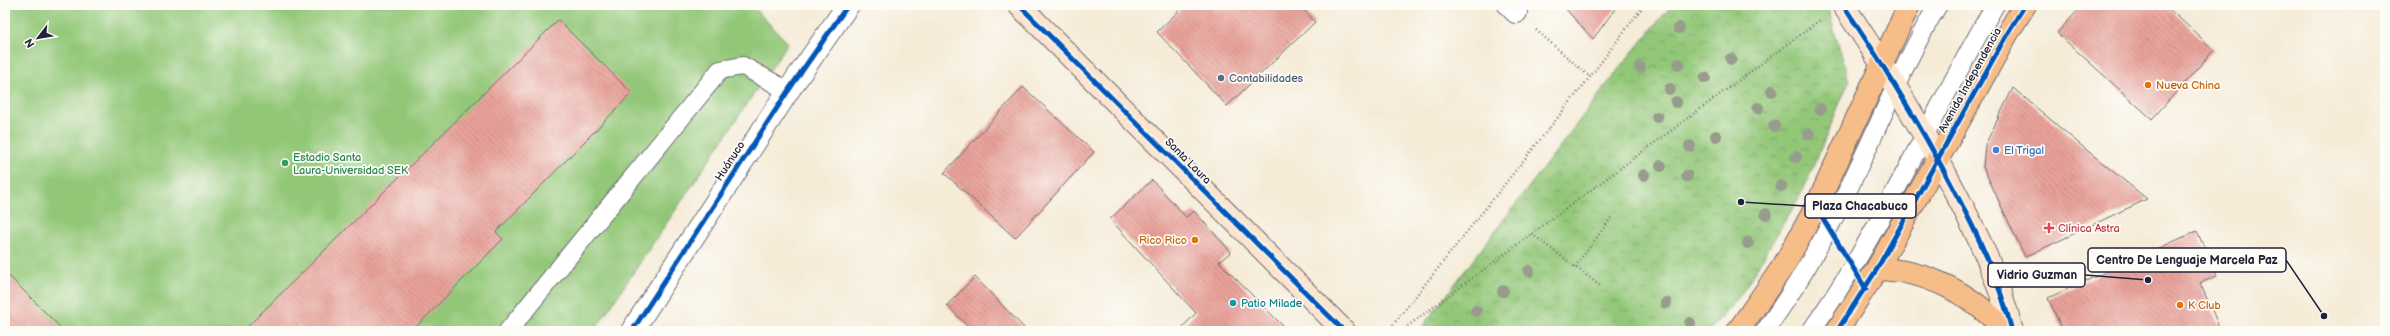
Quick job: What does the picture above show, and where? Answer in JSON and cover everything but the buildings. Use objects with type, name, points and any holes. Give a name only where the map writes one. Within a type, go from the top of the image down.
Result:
[{"type":"main road","points":[[1738,331],[1801,236],[1843,153],[1882,62],[1909,5]]},
{"type":"main road","name":"Avenida Independencia","points":[[1837,331],[1877,269],[2025,5]]},
{"type":"main road","points":[[1877,269],[1897,270],[1930,278],[1967,298],[2005,331]]},
{"type":"street","name":"Huánuco","points":[[632,331],[788,91],[848,5]]},
{"type":"street","name":"Santa Laura","points":[[1019,5],[1344,331]]},
{"type":"street","points":[[1843,5],[1882,62],[1924,132],[1974,227],[1990,264],[2012,331]]},
{"type":"lane","points":[[1765,331],[1806,269],[1829,229],[1896,86],[1938,5]]},
{"type":"lane","points":[[1811,331],[1852,267],[1888,206],[1924,132],[1995,5]]},
{"type":"lane","points":[[508,331],[720,70],[743,66],[788,91]]},
{"type":"path","points":[[1388,331],[1590,77],[1644,5]]},
{"type":"path","points":[[1512,9],[1590,77]]},
{"type":"path","points":[[1401,331],[1822,19]]},
{"type":"path","points":[[1575,267],[1611,218]]},
{"type":"path","points":[[1532,234],[1602,287]]},
{"type":"green space","name":"Estadio Santa Laura-Universidad SEK","points":[[5,5],[751,5],[788,43],[594,331],[5,331]]},
{"type":"green space","points":[[1672,5],[1827,5],[1849,81],[1803,191],[1740,296],[1709,331],[1419,331],[1624,62]]},
{"type":"cycle path","points":[[632,331],[788,91],[848,5]]},
{"type":"cycle path","points":[[1019,5],[1344,331]]},
{"type":"cycle path","points":[[1843,5],[1872,49],[1927,139],[1961,204],[1979,239],[1994,275],[2012,331]]},
{"type":"cycle path","points":[[1837,331],[1877,269],[2007,34],[2025,5]]},
{"type":"cycle path","points":[[1816,207],[1866,289]]},
{"type":"place","name":"Contabilidades","points":[[1221,78]]},
{"type":"place","name":"Nueva China","points":[[2148,85]]},
{"type":"place","name":"El Trigal","points":[[1996,150]]},
{"type":"place","name":"Estadio Santa Laura-Universidad SEK","points":[[285,163]]},
{"type":"place","name":"Plaza Chacabuco","points":[[1741,202]]},
{"type":"place","name":"Clínica Astra","points":[[2049,228]]},
{"type":"place","name":"Rico Rico","points":[[1195,240]]},
{"type":"place","name":"Vidrio Guzman","points":[[2148,280]]},
{"type":"place","name":"Patio Milade","points":[[1233,303]]},
{"type":"place","name":"K Club","points":[[2180,305]]},
{"type":"place","name":"Centro De Lenguaje Marcela Paz","points":[[2324,316]]}]
